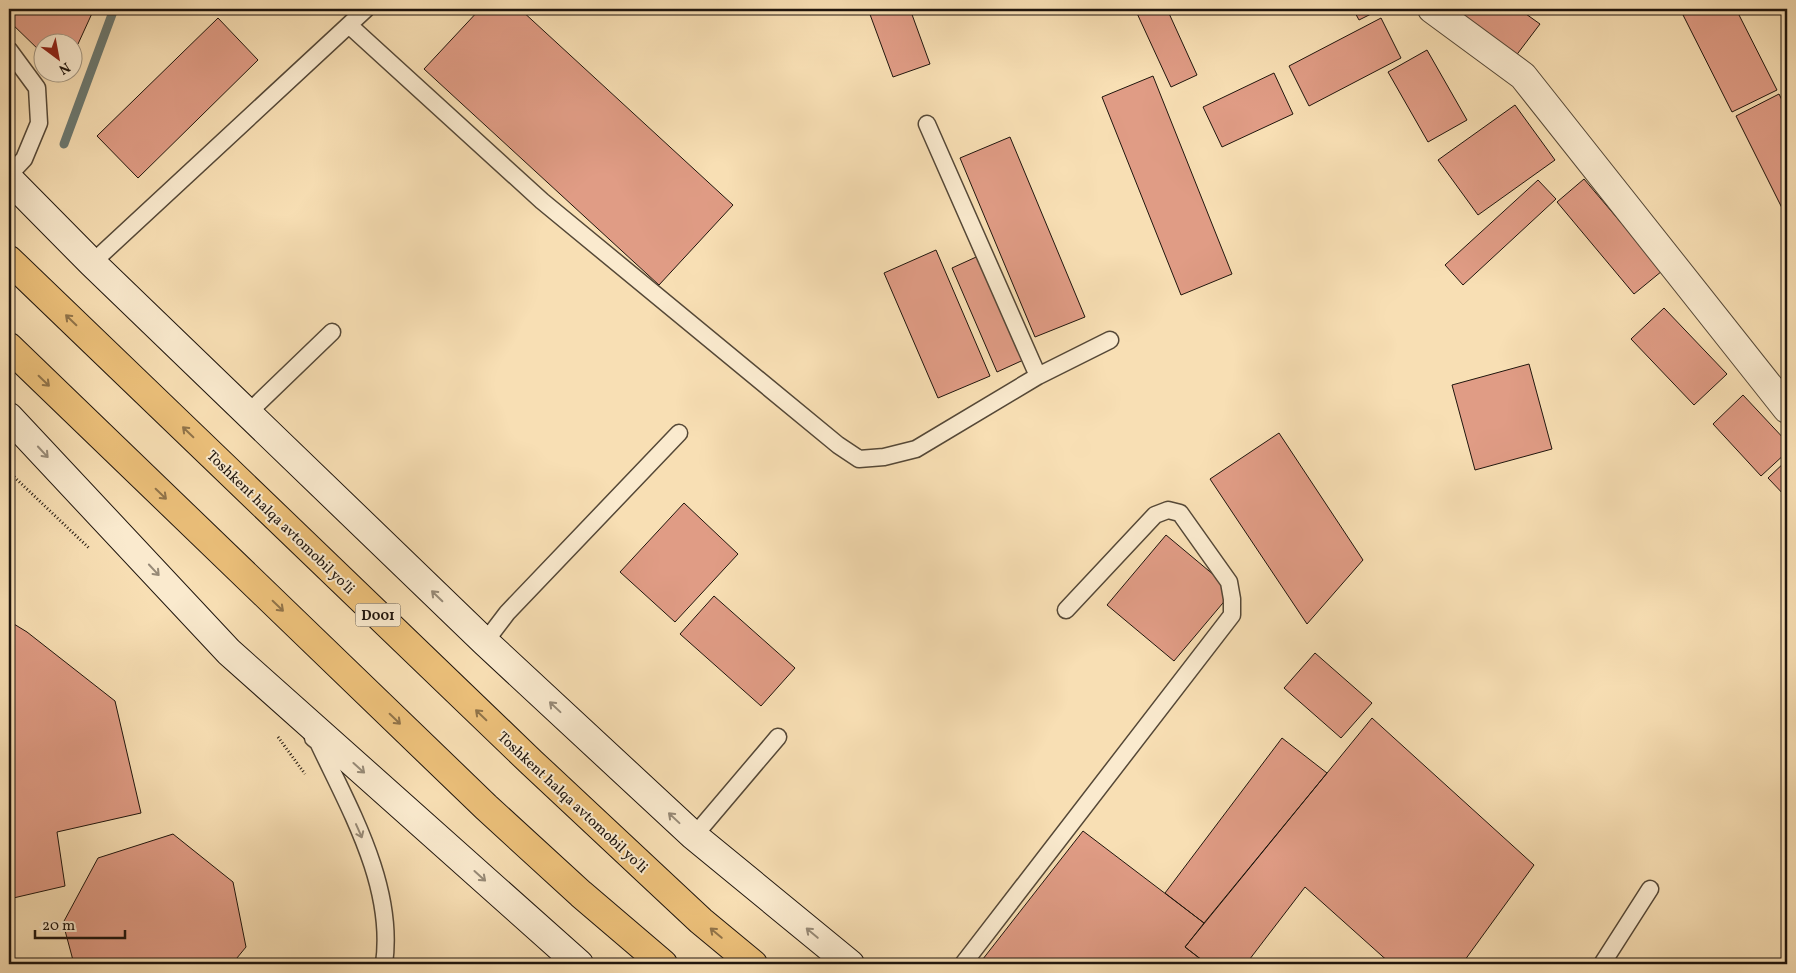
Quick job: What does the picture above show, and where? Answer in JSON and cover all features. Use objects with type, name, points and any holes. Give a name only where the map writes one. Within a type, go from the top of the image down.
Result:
[{"type":"highway","name":"Toshkent halqa avtomobil yo'li","points":[[9,260],[531,762],[701,921],[753,964]]},
{"type":"highway","points":[[9,347],[486,807],[581,894],[663,964]]},
{"type":"street","points":[[1432,9],[1524,76],[1787,409]]},
{"type":"street","points":[[9,177],[92,263],[485,642],[694,836],[850,964]]},
{"type":"street","points":[[12,426],[230,652],[579,964]]},
{"type":"lane","points":[[92,263],[350,26],[366,9]]},
{"type":"lane","points":[[350,26],[542,201],[838,445],[859,459],[884,457],[916,449],[1038,376],[1110,340]]},
{"type":"lane","points":[[9,50],[37,88],[39,123],[24,159],[9,177]]},
{"type":"lane","points":[[927,124],[1038,376]]},
{"type":"lane","points":[[248,413],[332,332]]},
{"type":"lane","points":[[485,642],[507,613],[679,433]]},
{"type":"lane","points":[[963,964],[1232,615],[1232,599],[1228,582],[1180,513],[1168,510],[1155,515],[1066,610]]},
{"type":"lane","points":[[230,652],[318,742],[366,846],[381,900],[386,951],[384,964]]},
{"type":"lane","points":[[694,836],[778,737]]},
{"type":"lane","points":[[1602,964],[1650,889]]},
{"type":"path","points":[[273,730],[310,781]]},
{"type":"building","points":[[9,9],[94,9],[82,35],[82,32],[32,32],[32,43],[9,21]]},
{"type":"building","points":[[480,9],[520,9],[733,205],[659,285],[424,69]]},
{"type":"building","points":[[868,9],[910,9],[930,64],[893,77]]},
{"type":"building","points":[[1135,9],[1167,9],[1197,75],[1171,87]]},
{"type":"building","points":[[1353,9],[1381,9],[1359,20]]},
{"type":"building","points":[[1449,9],[1519,9],[1540,24],[1515,57]]},
{"type":"building","points":[[1680,9],[1736,9],[1777,90],[1732,112]]},
{"type":"building","points":[[218,18],[258,60],[138,178],[97,136]]},
{"type":"building","points":[[1381,18],[1401,58],[1309,106],[1289,66]]},
{"type":"building","points":[[1427,50],[1467,120],[1428,142],[1388,72]]},
{"type":"building","points":[[1274,73],[1293,114],[1222,147],[1203,107]]},
{"type":"building","points":[[1153,76],[1232,274],[1181,295],[1102,97]]},
{"type":"building","points":[[1779,94],[1787,110],[1787,218],[1736,116]]},
{"type":"building","points":[[1515,105],[1555,160],[1478,215],[1438,160]]},
{"type":"building","points":[[1010,137],[1085,317],[1035,337],[960,158]]},
{"type":"building","points":[[1584,179],[1662,271],[1634,294],[1557,202]]},
{"type":"building","points":[[1538,180],[1556,199],[1463,285],[1445,265]]},
{"type":"building","points":[[936,250],[990,376],[938,398],[884,273]]},
{"type":"building","points":[[985,253],[1030,357],[997,372],[952,268]]},
{"type":"building","points":[[1664,308],[1727,374],[1694,405],[1631,339]]},
{"type":"building","points":[[1529,364],[1552,449],[1475,470],[1452,385]]},
{"type":"building","points":[[1743,395],[1787,442],[1787,452],[1761,476],[1713,424]]},
{"type":"building","points":[[1279,433],[1363,560],[1307,624],[1210,479]]},
{"type":"building","points":[[1787,460],[1787,498],[1768,478]]},
{"type":"building","points":[[684,503],[738,554],[675,622],[620,572]]},
{"type":"building","points":[[1166,535],[1233,591],[1174,661],[1107,605]]},
{"type":"building","points":[[714,596],[795,668],[761,706],[680,634]]},
{"type":"building","points":[[9,621],[27,632],[115,701],[141,813],[57,832],[65,886],[9,899]]},
{"type":"building","points":[[1315,653],[1372,703],[1341,738],[1284,688]]},
{"type":"building","points":[[1372,718],[1534,865],[1462,964],[1391,964],[1305,887],[1246,964],[1207,964],[1185,947]]},
{"type":"building","points":[[1282,738],[1327,773],[1204,923],[1165,893]]},
{"type":"building","points":[[1083,831],[1204,923],[1185,947],[1207,964],[979,964]]},
{"type":"building","points":[[173,834],[233,882],[246,947],[232,964],[74,964],[63,923],[98,858]]},
{"type":"waterway","points":[[64,144],[114,9]]}]
